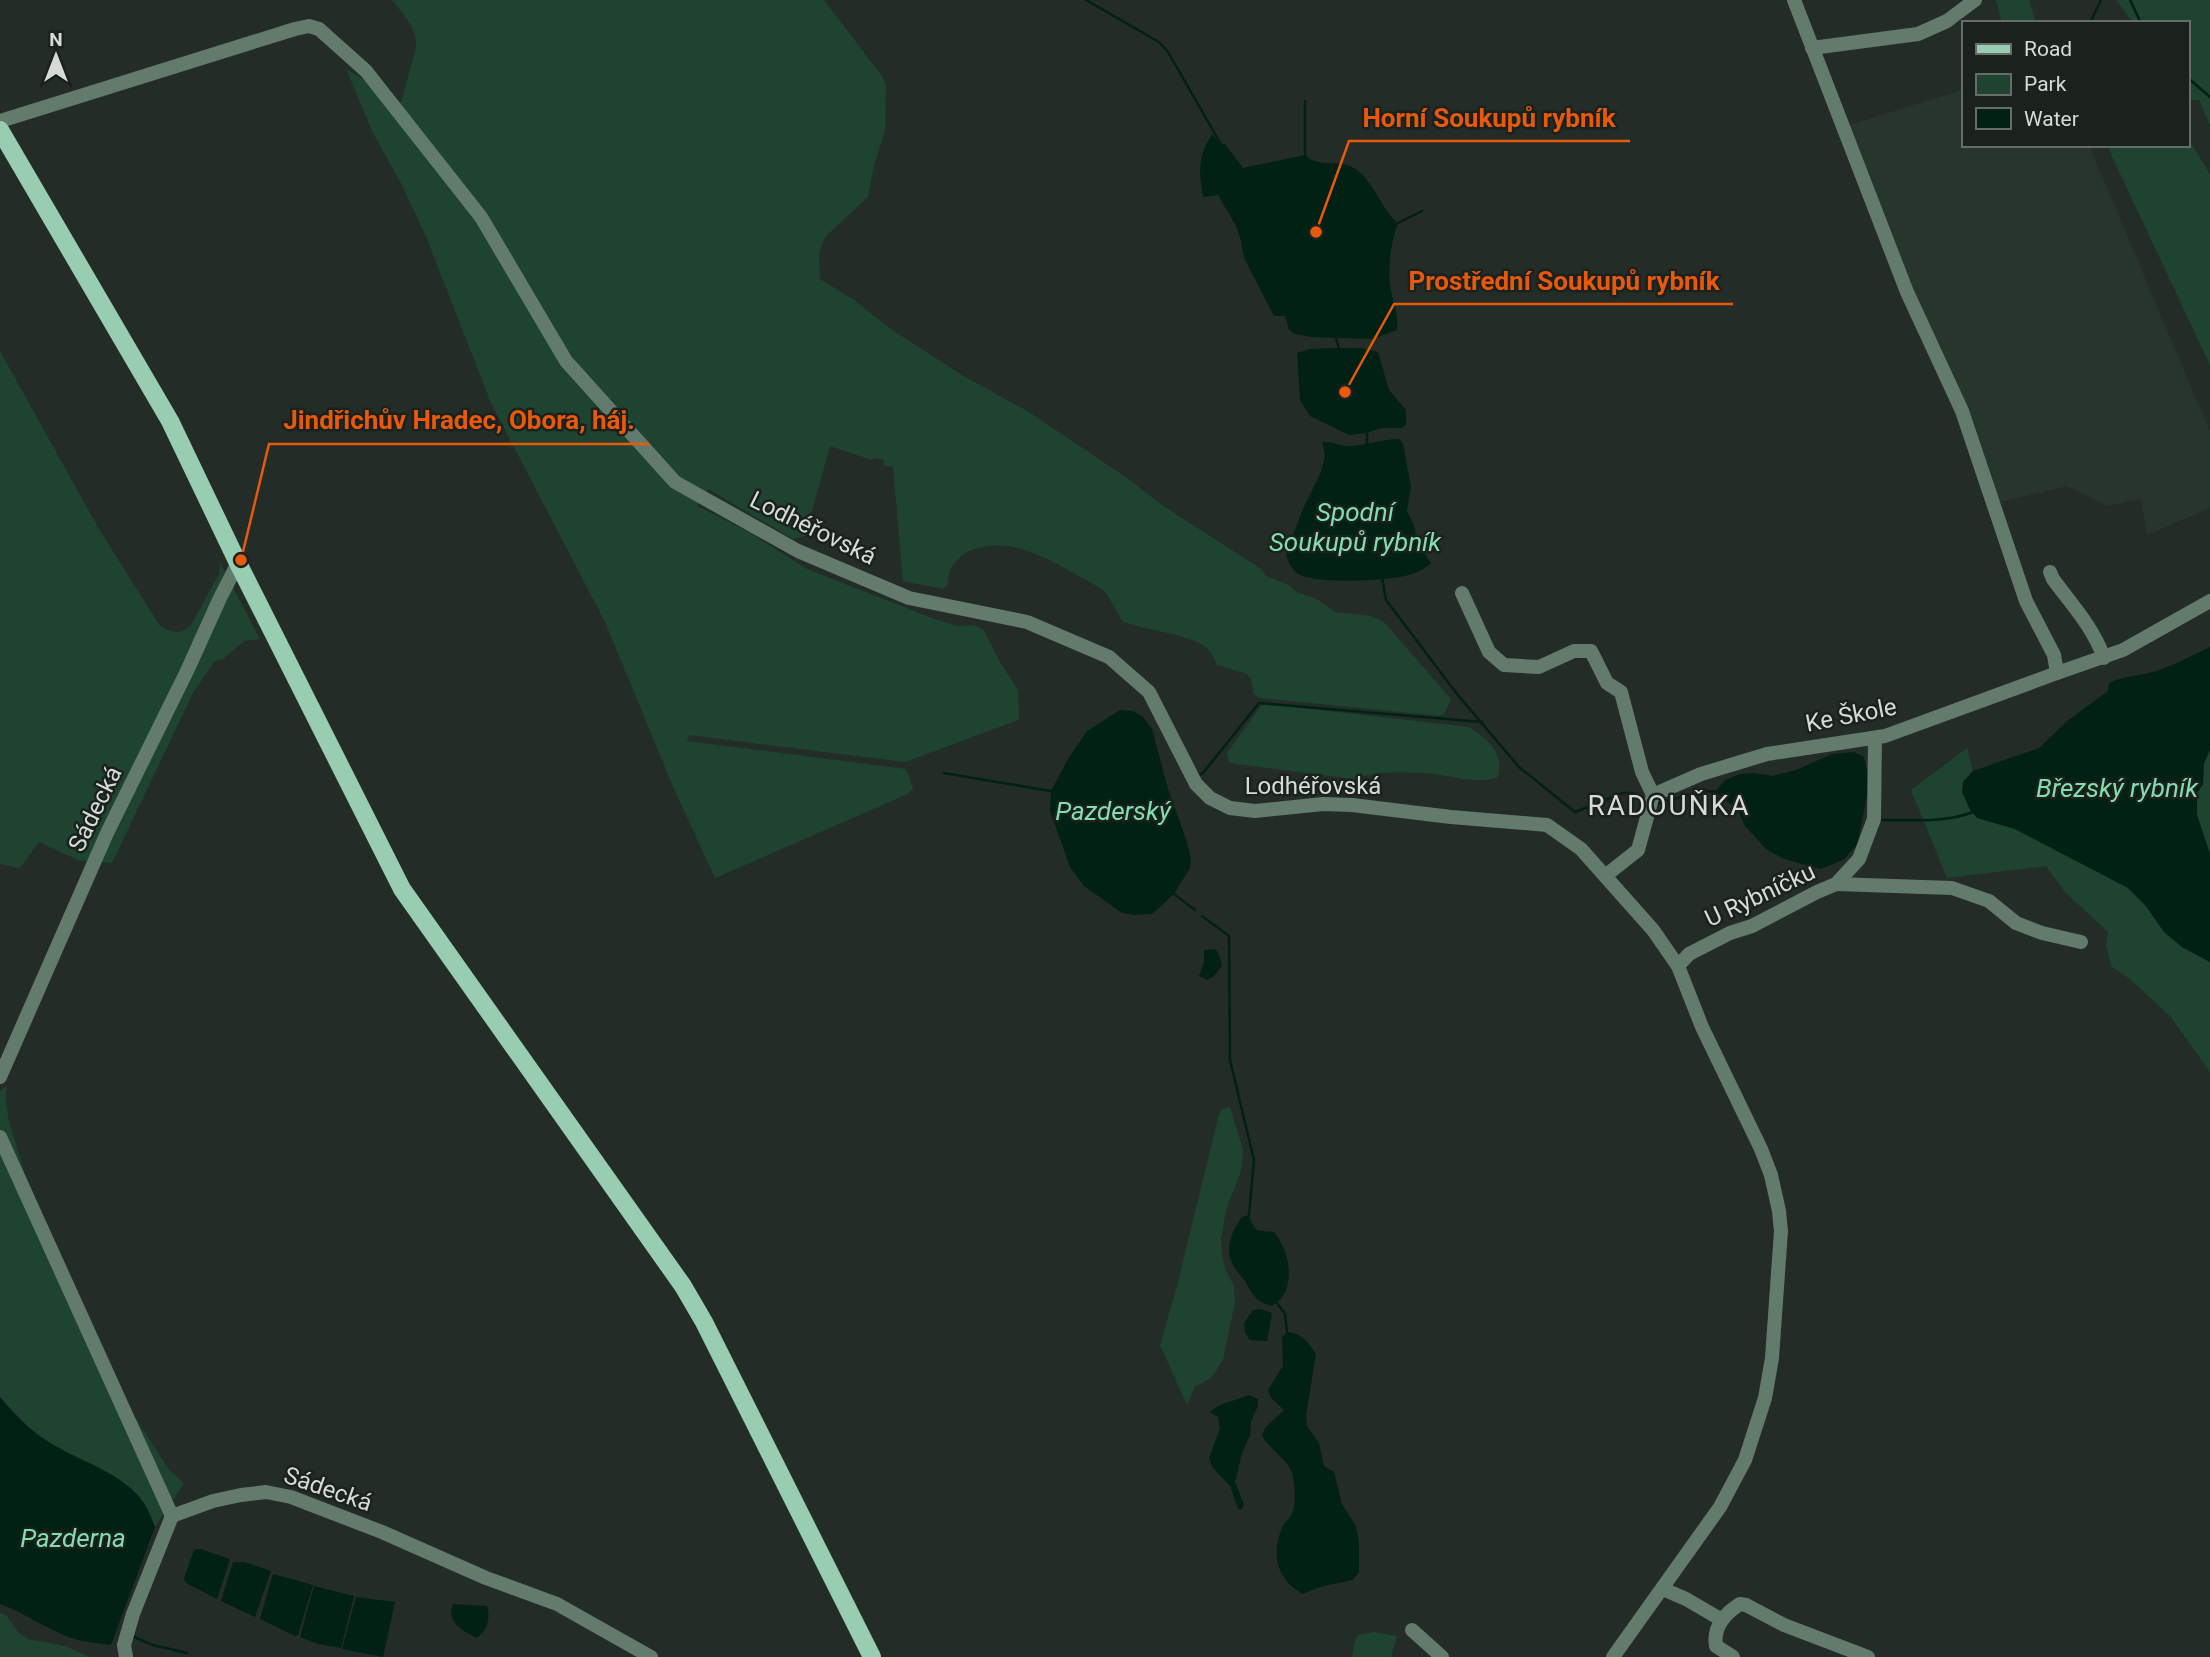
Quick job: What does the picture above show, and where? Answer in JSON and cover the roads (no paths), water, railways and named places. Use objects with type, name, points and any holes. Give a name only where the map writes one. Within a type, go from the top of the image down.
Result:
[{"type":"main road","points":[[0,130],[170,421],[238,563],[402,889],[682,1286],[709,1333],[872,1657]]},
{"type":"street","points":[[1794,0],[1907,292],[1962,411],[2026,601],[2054,655],[2056,673]]},
{"type":"street","points":[[1812,48],[1917,34],[1947,21],[1975,0]]},
{"type":"street","name":"Lodhéřovská","points":[[0,121],[295,29],[309,26],[319,29],[366,71],[481,217],[566,361],[675,482],[798,551],[909,598],[1027,622],[1109,657],[1149,692],[1196,784],[1210,799],[1230,808],[1255,811],[1352,804],[1451,817],[1547,825],[1581,849],[1653,930],[1678,966],[1702,1027],[1761,1149],[1775,1186],[1780,1231],[1772,1358],[1765,1398],[1745,1460],[1720,1507],[1613,1657]]},
{"type":"street","name":"Sádecká","points":[[0,1077],[107,833],[238,563]]},
{"type":"street","points":[[2050,572],[2088,624],[2104,658]]},
{"type":"street","points":[[1462,593],[1489,652],[1504,665],[1539,667],[1574,651],[1591,651],[1607,683],[1621,692],[1642,772],[1653,794],[1638,850],[1605,876]]},
{"type":"street","name":"Ke Škole","points":[[1653,794],[1701,774],[1767,754],[1885,736],[2104,658],[2143,640],[2210,601]]},
{"type":"street","name":"U Rybníčku","points":[[1678,966],[1689,954],[1836,884],[1859,859],[1874,819],[1875,738]]},
{"type":"street","points":[[1836,884],[1952,888],[1989,901],[2016,923],[2042,933],[2081,942]]},
{"type":"street","points":[[0,1137],[172,1516],[133,1614],[124,1645],[126,1657]]},
{"type":"street","name":"Sádecká","points":[[172,1516],[241,1494],[265,1492],[291,1497],[382,1532],[486,1578],[557,1604],[651,1657]]},
{"type":"street","points":[[1663,1589],[1722,1620]]},
{"type":"street","points":[[1733,1657],[1716,1646],[1714,1635],[1722,1620],[1740,1604],[1784,1625],[1868,1657]]},
{"type":"street","points":[[1412,1630],[1442,1657]]},
{"type":"water","points":[[1212,134],[1220,144],[1225,144],[1243,168],[1305,155],[1313,161],[1346,165],[1364,176],[1398,223],[1389,269],[1397,330],[1373,339],[1310,337],[1289,330],[1285,316],[1274,316],[1244,258],[1236,226],[1218,195],[1203,197],[1200,164]]},
{"type":"water","points":[[1329,348],[1361,348],[1378,352],[1389,390],[1406,410],[1406,424],[1402,428],[1381,428],[1349,435],[1310,416],[1300,400],[1297,353]]},
{"type":"water","name":"Spodní Soukupů rybník","points":[[1400,439],[1411,487],[1407,511],[1414,525],[1417,543],[1431,563],[1412,574],[1371,580],[1319,579],[1297,573],[1291,567],[1286,554],[1321,472],[1325,455],[1322,442],[1350,446]]},
{"type":"water","name":"Březský rybník","points":[[2210,647],[2210,750],[2204,763],[2203,784],[2197,793],[2197,815],[2210,854],[2210,962],[2182,947],[2164,932],[2146,906],[2128,888],[2015,829],[1977,818],[1962,792],[1963,782],[1973,771],[2039,748],[2066,722],[2108,691],[2109,683],[2160,670]]},
{"type":"water","name":"Pazderský","points":[[1120,710],[1133,711],[1143,717],[1152,729],[1191,859],[1190,868],[1174,894],[1152,914],[1122,913],[1084,886],[1070,867],[1050,811],[1051,791],[1087,731]]},
{"type":"water","points":[[1854,752],[1864,757],[1868,791],[1857,845],[1843,860],[1820,869],[1784,859],[1766,849],[1745,826],[1737,809],[1715,792],[1725,780],[1740,774],[1772,776],[1796,770],[1832,754]]},
{"type":"water","points":[[1215,949],[1222,966],[1207,980],[1199,976],[1204,962],[1204,950]]},
{"type":"water","points":[[1249,1215],[1257,1230],[1274,1232],[1287,1260],[1289,1270],[1286,1291],[1272,1306],[1262,1303],[1250,1290],[1229,1255],[1235,1229],[1242,1217]]},
{"type":"water","points":[[1253,1310],[1272,1313],[1267,1341],[1250,1340],[1245,1333],[1244,1323]]},
{"type":"water","points":[[1287,1332],[1301,1336],[1316,1354],[1306,1415],[1307,1426],[1319,1443],[1324,1466],[1334,1472],[1342,1504],[1356,1526],[1359,1543],[1359,1572],[1353,1580],[1323,1586],[1302,1594],[1286,1580],[1277,1560],[1279,1538],[1294,1506],[1292,1473],[1286,1462],[1262,1435],[1265,1428],[1284,1410],[1271,1398],[1268,1390],[1283,1366],[1282,1338]]},
{"type":"water","points":[[1249,1395],[1258,1399],[1258,1406],[1251,1421],[1250,1435],[1242,1453],[1235,1482],[1244,1504],[1242,1509],[1238,1509],[1230,1486],[1212,1467],[1209,1458],[1220,1429],[1218,1417],[1210,1412],[1223,1404]]},
{"type":"water","name":"Pazderna","points":[[0,1397],[41,1437],[122,1482],[145,1504],[155,1527],[111,1645],[71,1638],[0,1604]]},
{"type":"water","points":[[200,1549],[230,1559],[217,1599],[186,1583],[184,1578],[194,1550]]},
{"type":"water","points":[[233,1562],[244,1562],[271,1571],[255,1617],[221,1601]]},
{"type":"water","points":[[273,1574],[313,1585],[298,1635],[260,1619]]},
{"type":"water","points":[[314,1586],[354,1596],[341,1648],[300,1637]]},
{"type":"water","points":[[356,1597],[395,1602],[383,1657],[342,1649]]},
{"type":"water","points":[[453,1604],[487,1606],[487,1624],[480,1635],[476,1638],[456,1625],[451,1611]]},
{"type":"waterway","points":[[1086,0],[1159,42],[1168,52],[1222,146]]},
{"type":"waterway","points":[[2091,21],[2101,0]]},
{"type":"waterway","points":[[2130,0],[2140,21]]},
{"type":"waterway","points":[[2189,79],[2210,97]]},
{"type":"waterway","points":[[1305,101],[1305,155]]},
{"type":"waterway","points":[[1398,223],[1422,211]]},
{"type":"waterway","points":[[1336,338],[1340,352]]},
{"type":"waterway","points":[[1367,431],[1367,446]]},
{"type":"waterway","points":[[1382,577],[1386,600],[1457,694],[1519,767],[1575,812],[1623,793],[1632,793],[1647,800]]},
{"type":"waterway","points":[[1198,776],[1259,703],[1482,722]]},
{"type":"waterway","points":[[944,773],[1051,791]]},
{"type":"waterway","points":[[1656,804],[1703,791],[1718,792]]},
{"type":"waterway","points":[[1880,820],[1939,819],[1973,812]]},
{"type":"waterway","points":[[1174,894],[1195,910]]},
{"type":"waterway","points":[[1202,916],[1229,936],[1230,1060],[1254,1160],[1249,1215]]},
{"type":"waterway","points":[[1277,1303],[1285,1314],[1287,1332]]},
{"type":"waterway","points":[[134,1637],[153,1645],[187,1653]]},
{"type":"place","name":"Horní Soukupů rybník","points":[[1316,232]]},
{"type":"place","name":"Prostřední Soukupů rybník","points":[[1345,392]]},
{"type":"place","name":"Jindřichův Hradec, Obora, háj.","points":[[241,560]]},
{"type":"district","name":"RADOUŇKA","points":[[1669,805]]}]
